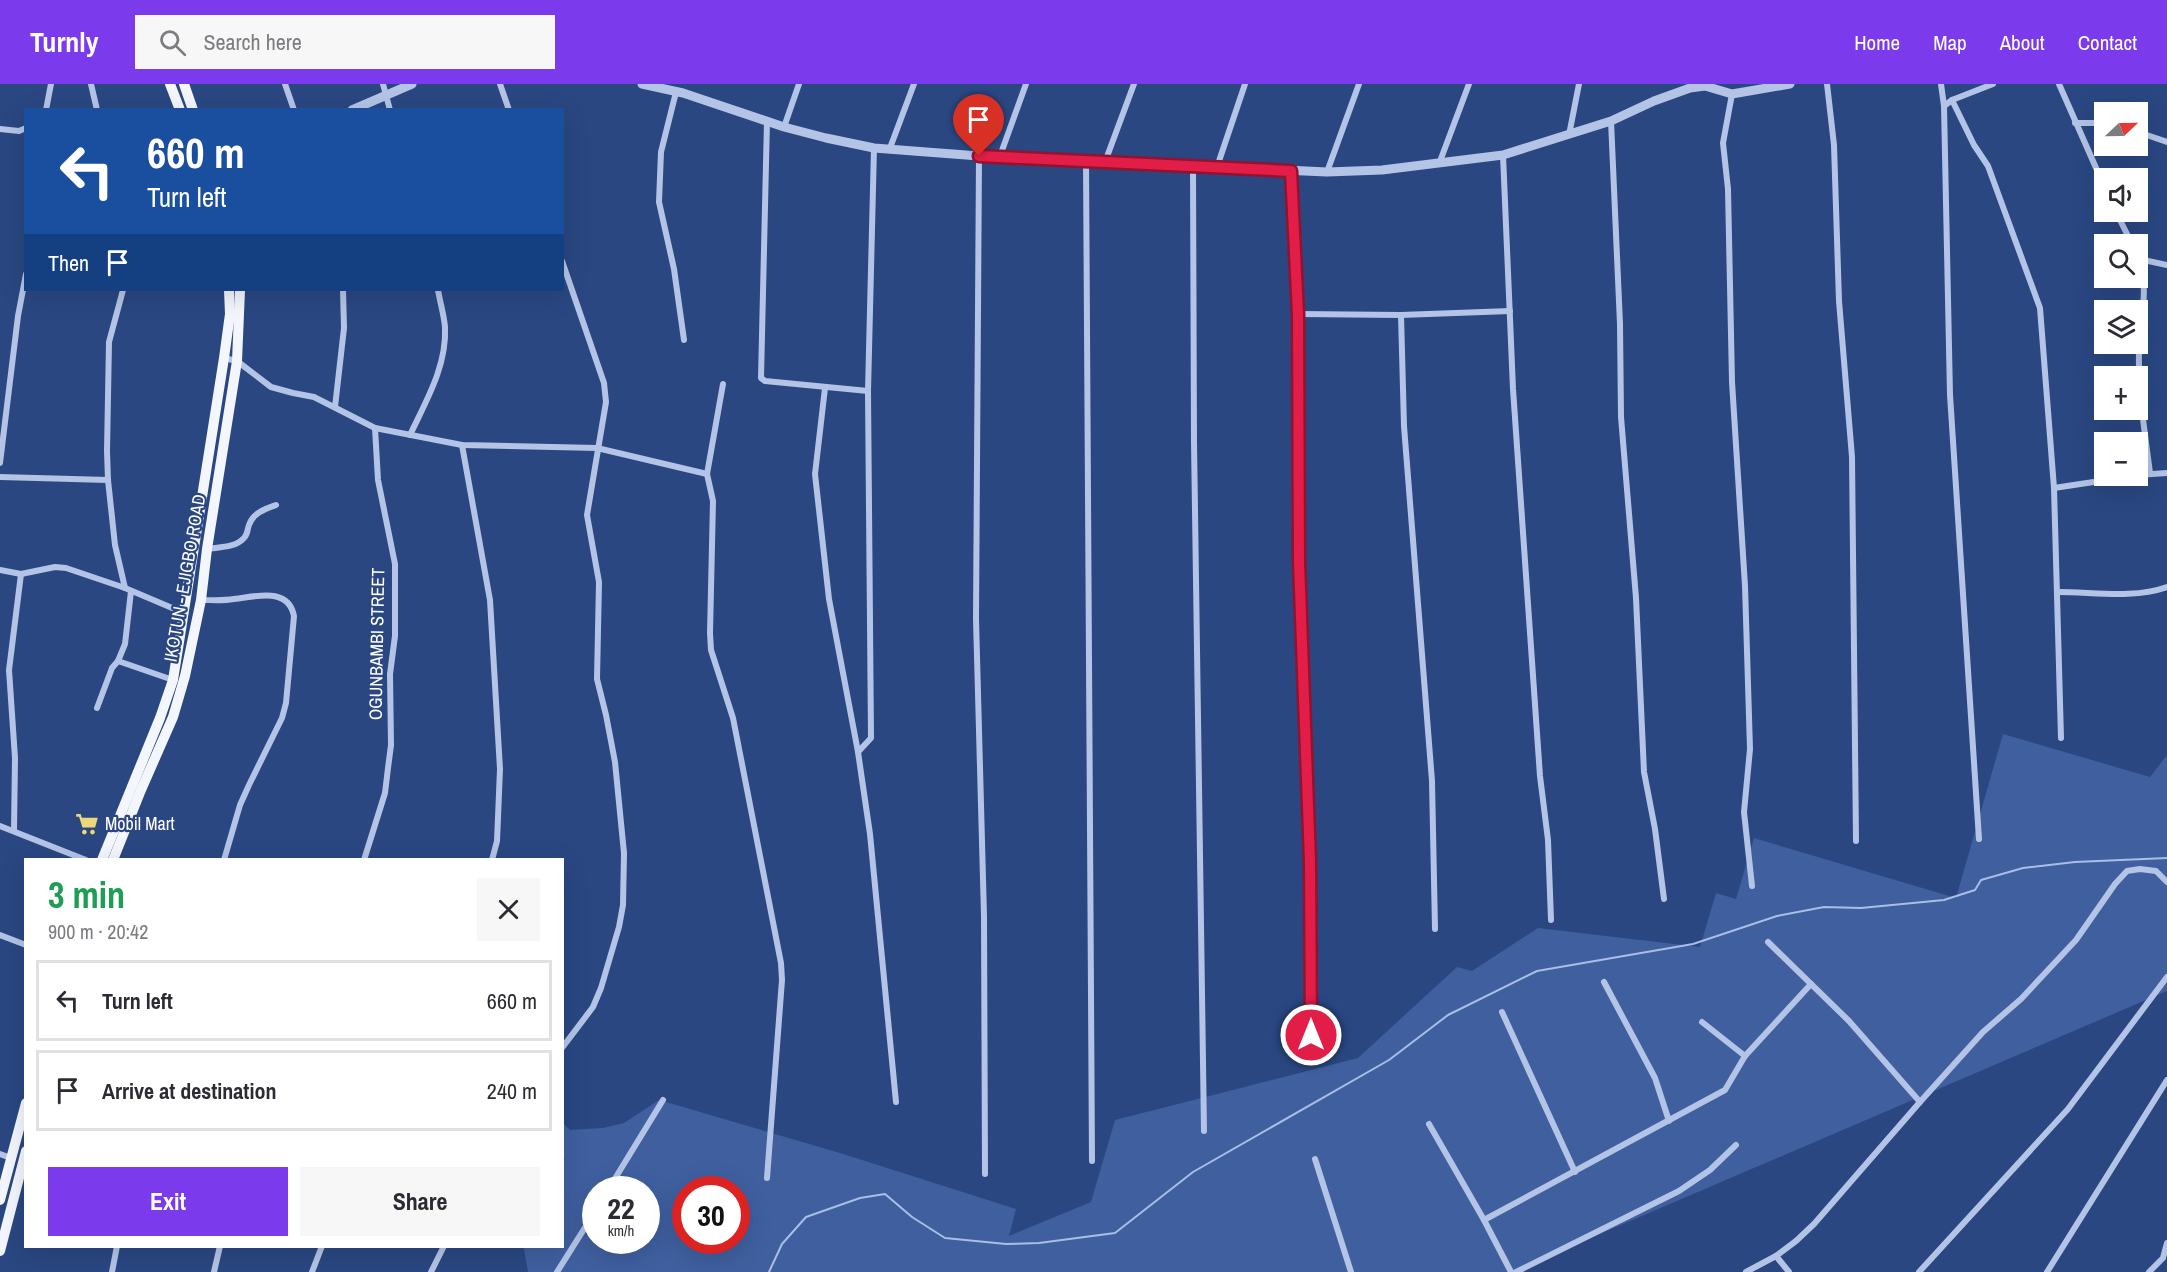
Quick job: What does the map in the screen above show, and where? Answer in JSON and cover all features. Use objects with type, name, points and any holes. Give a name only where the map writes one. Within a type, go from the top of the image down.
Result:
[{"type":"main road","points":[[170,84],[179,108]]},
{"type":"main road","points":[[184,84],[192,108]]},
{"type":"main road","name":"IKOTUN - EJIGBO ROAD","points":[[103,858],[160,718],[172,680],[224,358],[230,314],[229,291]]},
{"type":"main road","name":"IKOTUN - EJIGBO ROAD","points":[[114,858],[180,696],[201,600],[237,361],[240,291]]},
{"type":"main road","points":[[0,1200],[5,1156],[24,1108]]},
{"type":"main road","points":[[0,1251],[23,1173]]},
{"type":"street","points":[[46,108],[51,84]]},
{"type":"street","points":[[92,84],[97,108]]},
{"type":"street","points":[[285,84],[293,108]]},
{"type":"street","points":[[383,84],[389,108]]},
{"type":"street","points":[[357,108],[412,84]]},
{"type":"street","points":[[500,84],[508,108]]},
{"type":"street","points":[[642,84],[682,89],[784,127],[874,148],[979,156],[1327,172],[1382,171],[1503,155],[1611,121],[1654,101],[1698,86],[1732,94],[1790,84]]},
{"type":"street","points":[[784,127],[799,84]]},
{"type":"street","points":[[890,148],[914,84]]},
{"type":"street","points":[[1000,156],[1026,84]]},
{"type":"street","points":[[1105,162],[1134,84]]},
{"type":"street","points":[[1217,167],[1245,84]]},
{"type":"street","points":[[1327,172],[1359,84]]},
{"type":"street","points":[[1439,164],[1469,84]]},
{"type":"street","points":[[1569,135],[1579,84]]},
{"type":"street","points":[[1827,84],[1834,145],[1839,302],[1852,457],[1856,841]]},
{"type":"street","points":[[1941,84],[1944,106],[1950,395],[1979,840]]},
{"type":"street","points":[[1944,106],[1952,100],[1993,84]]},
{"type":"street","points":[[2059,84],[2096,168]]},
{"type":"street","points":[[682,89],[662,152],[659,202],[674,269],[684,340]]},
{"type":"street","points":[[1732,94],[1723,143],[1728,189],[1732,382],[1745,586],[1750,749],[1744,812],[1752,886]]},
{"type":"street","points":[[1952,100],[1974,145],[1988,166],[2040,308],[2054,488],[2061,738]]},
{"type":"street","points":[[767,121],[761,378],[765,381],[868,391]]},
{"type":"street","points":[[1611,121],[1620,324],[1621,417],[1636,598],[1644,772],[1664,899]]},
{"type":"street","points":[[2075,123],[2094,123]]},
{"type":"street","points":[[0,129],[19,131],[24,129]]},
{"type":"street","points":[[2148,135],[2167,142]]},
{"type":"street","points":[[858,752],[871,738],[868,391],[874,148]]},
{"type":"street","points":[[1503,155],[1514,401],[1539,764],[1548,840],[1551,920]]},
{"type":"street","points":[[979,156],[976,619],[984,916],[985,1174]]},
{"type":"street","points":[[1086,161],[1092,1161]]},
{"type":"street","points":[[1193,166],[1194,442],[1204,1131]]},
{"type":"street","points":[[1291,171],[1298,314],[1299,562],[1310,861],[1311,1035]]},
{"type":"street","points":[[2148,260],[2167,265]]},
{"type":"street","points":[[564,267],[594,350],[606,392],[587,515],[599,582],[597,679],[615,762],[624,853],[623,905],[601,988],[593,1007],[564,1045]]},
{"type":"street","points":[[0,463],[24,284]]},
{"type":"street","points":[[2145,288],[2139,353],[2150,473],[2167,473]]},
{"type":"street","points":[[97,708],[112,668],[118,661],[125,644],[128,590],[115,545],[108,480],[106,390],[109,342],[123,291]]},
{"type":"street","points":[[335,407],[342,348],[343,291]]},
{"type":"street","points":[[410,435],[437,377],[443,352],[445,327],[438,291]]},
{"type":"street","points":[[1298,314],[1401,315],[1510,311]]},
{"type":"street","points":[[1401,315],[1404,426],[1432,781],[1435,929]]},
{"type":"street","points":[[224,358],[237,361],[271,387],[314,397],[375,428],[462,445],[597,448],[707,474]]},
{"type":"street","points":[[723,384],[707,474],[713,501],[711,650],[733,718],[781,963],[782,980],[767,1178]]},
{"type":"street","points":[[825,388],[815,474],[829,599],[858,752],[870,834],[896,1102]]},
{"type":"street","name":"OGUNBAMBI STREET","points":[[365,858],[385,793],[390,745],[390,674],[395,636],[395,564],[378,480],[375,428]]},
{"type":"street","points":[[462,445],[490,600],[500,769],[497,841],[493,858]]},
{"type":"street","points":[[0,477],[108,480]]},
{"type":"street","points":[[2054,488],[2094,482]]},
{"type":"street","points":[[207,549],[231,546],[240,542],[246,537],[253,517],[262,510],[276,505]]},
{"type":"street","points":[[0,570],[21,574],[56,567],[66,568],[184,613]]},
{"type":"street","points":[[14,831],[15,758],[9,670],[21,574]]},
{"type":"street","points":[[2058,592],[2136,593],[2153,592],[2167,587]]},
{"type":"street","points":[[201,600],[227,600],[267,595],[279,597],[288,601],[294,616],[286,703],[282,718],[240,805],[225,858]]},
{"type":"street","points":[[118,661],[172,680]]},
{"type":"street","points":[[0,826],[81,858]]},
{"type":"street","points":[[1746,1272],[1796,1242],[1814,1224],[1983,1032],[2021,999],[2076,940],[2115,884],[2127,871],[2140,869],[2156,872],[2167,882]]},
{"type":"street","points":[[0,935],[24,944]]},
{"type":"street","points":[[1768,942],[1849,1021],[1920,1102]]},
{"type":"street","points":[[1919,1272],[2068,1109],[2167,977]]},
{"type":"street","points":[[1604,981],[1655,1078],[1669,1122]]},
{"type":"street","points":[[1484,1220],[1725,1090],[1745,1056],[1811,984]]},
{"type":"street","points":[[1502,1012],[1575,1172]]},
{"type":"street","points":[[1702,1022],[1745,1056]]},
{"type":"street","points":[[2047,1272],[2167,1080]]},
{"type":"street","points":[[617,1176],[663,1100]]},
{"type":"street","points":[[1429,1124],[1484,1220],[1510,1272]]},
{"type":"street","points":[[1516,1272],[1679,1191],[1710,1170],[1736,1145]]},
{"type":"street","points":[[1316,1159],[1350,1272]]},
{"type":"street","points":[[557,1272],[582,1232]]},
{"type":"street","points":[[2149,1272],[2163,1258],[2167,1243]]},
{"type":"street","points":[[112,1272],[117,1248]]},
{"type":"street","points":[[214,1272],[220,1248]]},
{"type":"street","points":[[312,1272],[321,1248]]},
{"type":"street","points":[[431,1272],[443,1248]]},
{"type":"street","points":[[1776,1256],[1789,1272]]},
{"type":"shaded area","points":[[2003,734],[2150,777],[2167,755],[2167,991],[1511,1272],[528,1272],[522,1248],[564,1248],[564,1124],[570,1130],[603,1128],[624,1123],[659,1100],[840,1153],[1016,1209],[1009,1236],[1091,1202],[1115,1120],[1358,1058],[1457,967],[1472,971],[1538,928],[1700,947],[1716,893],[1736,899],[1754,838],[1956,898]]},
{"type":"waterway","points":[[769,1272],[782,1244],[806,1217],[860,1198],[885,1194],[912,1217],[945,1238],[1006,1244],[1039,1243],[1115,1233],[1193,1172],[1389,1060],[1448,1015],[1537,971],[1693,944],[1777,916],[1824,907],[1861,908],[1944,900],[1975,890],[1981,880],[2023,868],[2075,862],[2167,858]]},
{"type":"place","name":"Mobil Mart","points":[[87,824]]},
{"type":"route","points":[[979,156],[1291,171],[1298,314],[1299,562],[1310,847],[1311,1035]]}]
